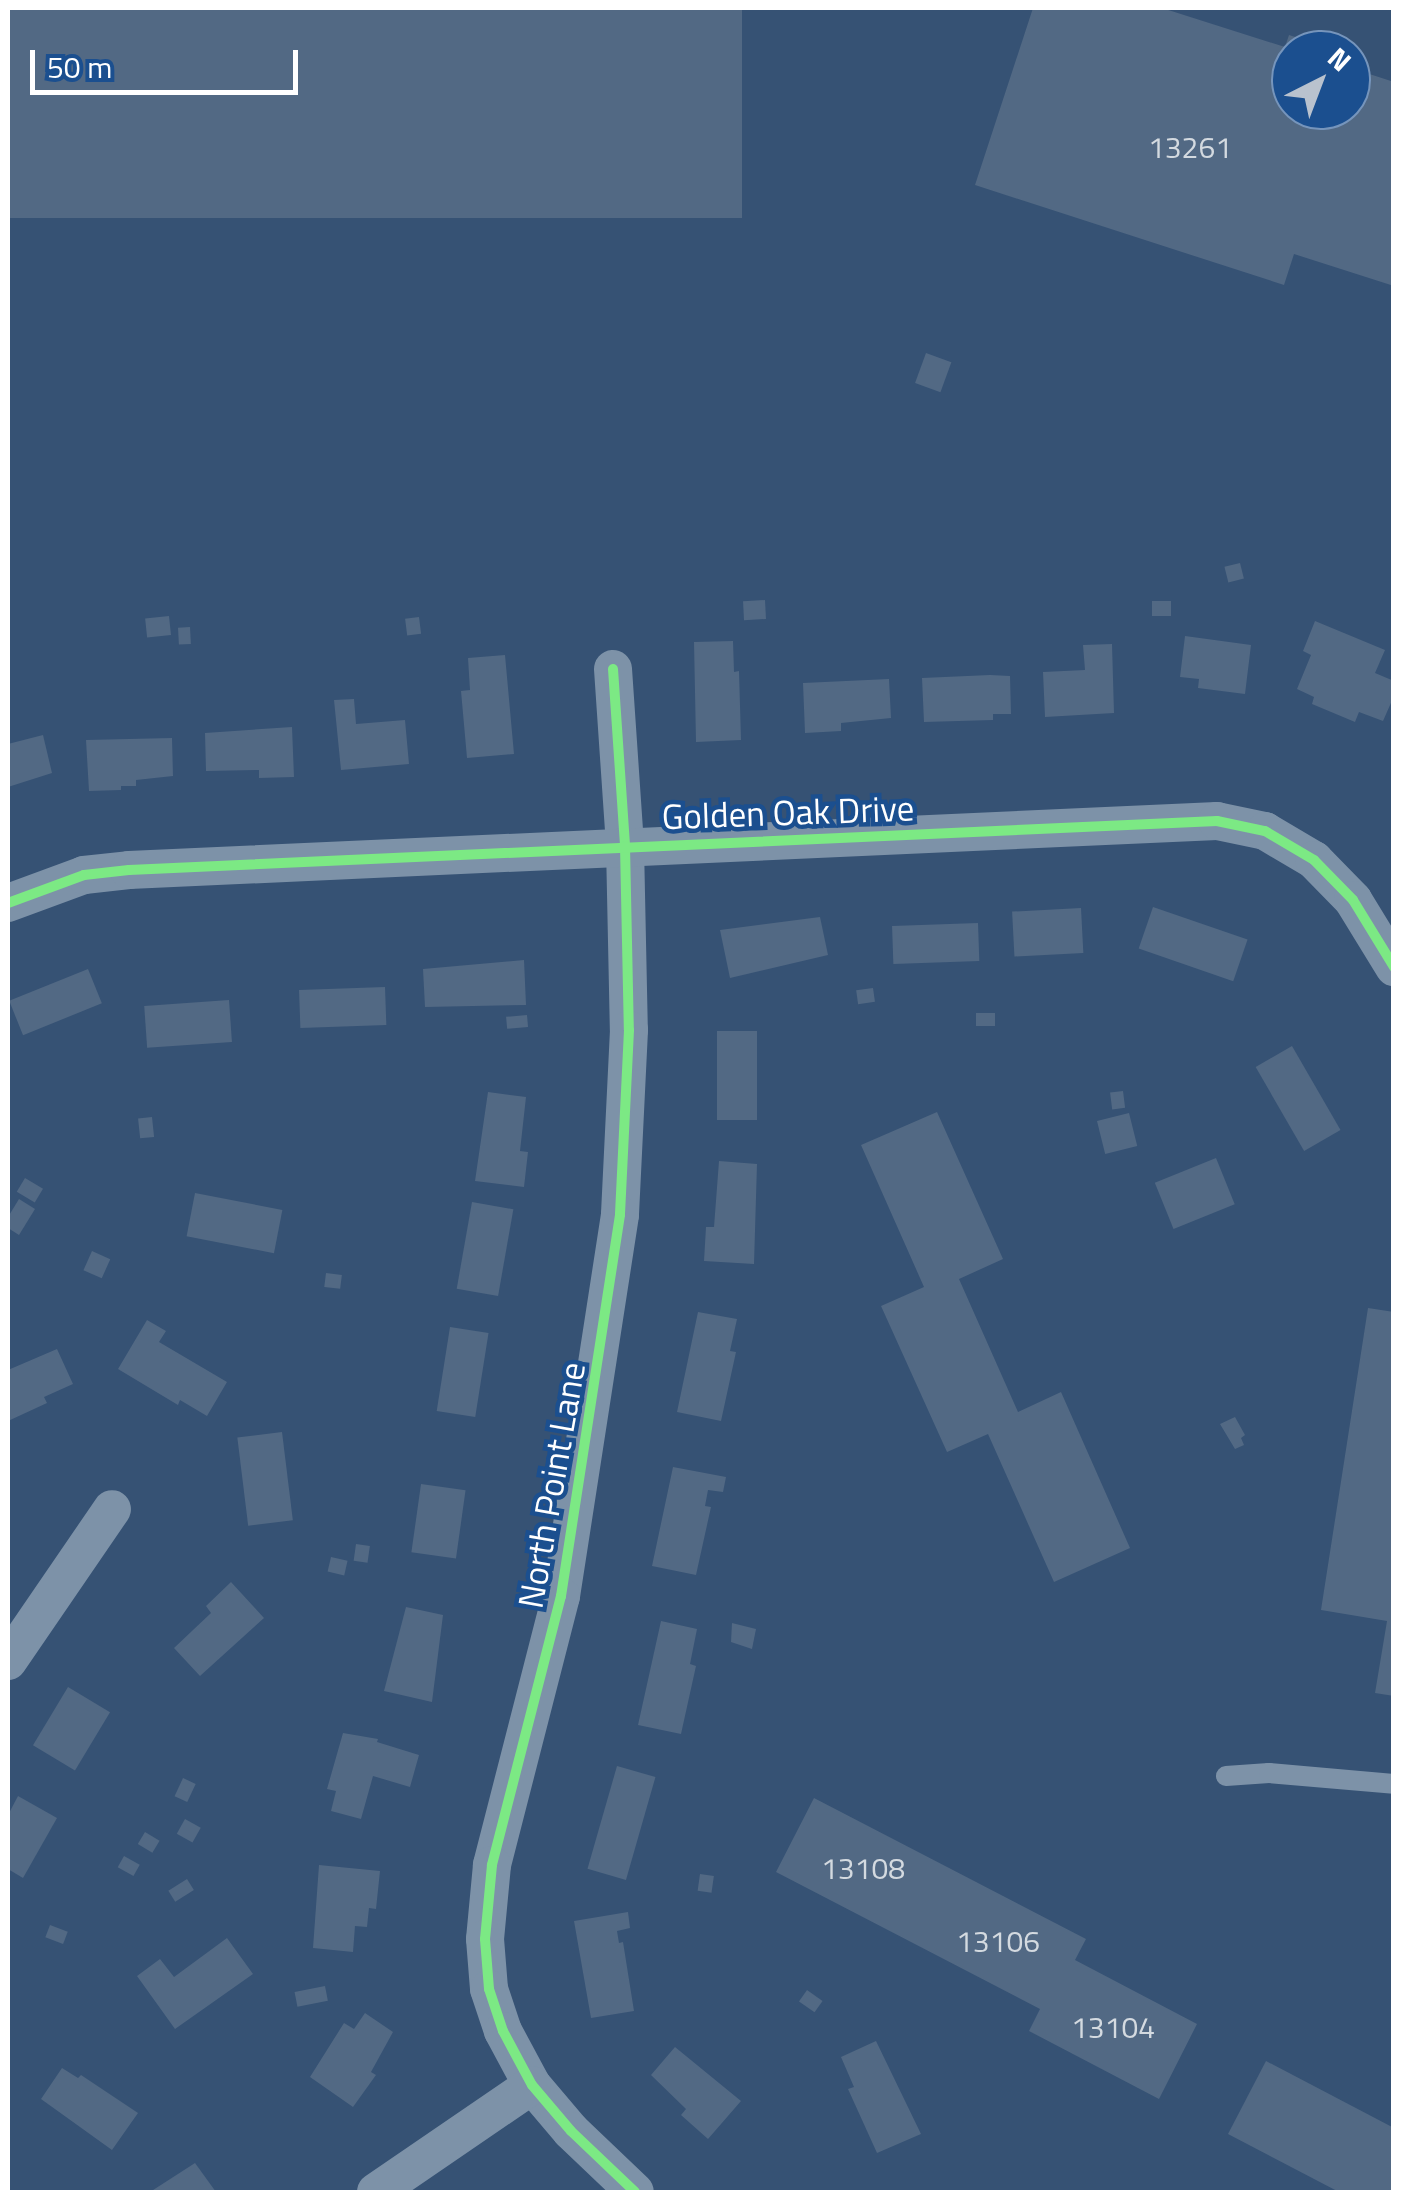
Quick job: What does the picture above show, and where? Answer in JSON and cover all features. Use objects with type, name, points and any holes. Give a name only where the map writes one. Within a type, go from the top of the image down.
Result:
[{"type":"street","name":"North Point Lane","points":[[613,669],[625,846],[626,1141],[611,1299],[561,1596],[485,1901],[489,1989],[503,2031],[532,2085],[570,2131],[635,2192]]},
{"type":"street","name":"Golden Oak Drive","points":[[8,903],[35,889],[114,872],[1218,821],[1245,825],[1286,841],[1334,879],[1353,900],[1394,967]]},
{"type":"street","points":[[8,1661],[112,1510]]},
{"type":"street","points":[[376,2192],[532,2085]]},
{"type":"lane","points":[[1226,1776],[1269,1773],[1394,1784]]},
{"type":"building","points":[[8,8],[742,8],[742,218],[8,218]]},
{"type":"building","points":[[1033,8],[1162,8],[1271,43],[1271,130],[1371,130],[1371,75],[1394,82],[1394,286],[1294,254],[1284,285],[975,185]]},
{"type":"building","points":[[926,353],[951,362],[940,392],[915,383]]},
{"type":"building","points":[[1240,563],[1244,579],[1228,582],[1224,567]]},
{"type":"building","points":[[765,600],[766,619],[744,620],[743,601]]},
{"type":"building","points":[[1152,601],[1171,601],[1171,616],[1152,616]]},
{"type":"building","points":[[169,616],[171,635],[147,637],[145,619]]},
{"type":"building","points":[[419,617],[421,634],[407,636],[405,619]]},
{"type":"building","points":[[1315,621],[1385,650],[1375,673],[1394,681],[1394,696],[1383,721],[1359,712],[1355,722],[1312,704],[1314,697],[1297,689],[1311,655],[1303,651]]},
{"type":"building","points":[[190,627],[191,644],[179,645],[178,628]]},
{"type":"building","points":[[1185,636],[1251,645],[1245,694],[1198,688],[1199,679],[1180,677]]},
{"type":"building","points":[[733,641],[734,672],[739,671],[741,740],[696,742],[694,642]]},
{"type":"building","points":[[1112,644],[1114,713],[1045,717],[1043,672],[1085,670],[1083,645]]},
{"type":"building","points":[[505,655],[514,754],[467,758],[461,691],[470,690],[468,658]]},
{"type":"building","points":[[1010,676],[1011,714],[993,714],[993,720],[924,722],[922,678]]},
{"type":"building","points":[[889,679],[891,718],[841,723],[841,731],[805,733],[803,683]]},
{"type":"building","points":[[354,699],[356,724],[405,720],[409,764],[341,770],[334,700]]},
{"type":"building","points":[[292,727],[294,777],[259,778],[259,770],[206,771],[205,733]]},
{"type":"building","points":[[43,735],[52,773],[8,787],[8,744]]},
{"type":"building","points":[[172,738],[173,776],[136,780],[136,786],[121,786],[121,790],[89,791],[86,740]]},
{"type":"building","points":[[1153,907],[1248,940],[1233,981],[1139,949]]},
{"type":"building","points":[[1081,908],[1083,953],[1014,957],[1012,912]]},
{"type":"building","points":[[820,917],[828,955],[730,978],[720,930]]},
{"type":"building","points":[[978,923],[979,961],[893,964],[892,926]]},
{"type":"building","points":[[524,960],[526,1005],[425,1007],[423,969]]},
{"type":"building","points":[[88,969],[102,1003],[23,1035],[9,1001]]},
{"type":"building","points":[[385,987],[386,1025],[300,1028],[299,990]]},
{"type":"building","points":[[873,988],[875,1002],[858,1004],[856,990]]},
{"type":"building","points":[[229,1000],[232,1042],[147,1048],[144,1006]]},
{"type":"building","points":[[976,1013],[995,1013],[995,1026],[976,1026]]},
{"type":"building","points":[[527,1015],[528,1027],[507,1029],[506,1017]]},
{"type":"building","points":[[717,1031],[757,1031],[757,1120],[717,1120]]},
{"type":"building","points":[[1292,1046],[1340,1130],[1304,1151],[1256,1067]]},
{"type":"building","points":[[1123,1091],[1125,1108],[1112,1109],[1110,1093]]},
{"type":"building","points":[[488,1092],[526,1097],[520,1151],[528,1152],[524,1187],[475,1181]]},
{"type":"building","points":[[937,1112],[1003,1259],[959,1279],[1018,1412],[1061,1392],[1130,1548],[1054,1582],[988,1434],[947,1452],[881,1306],[924,1287],[861,1145]]},
{"type":"building","points":[[1129,1113],[1137,1146],[1105,1154],[1097,1121]]},
{"type":"building","points":[[152,1117],[154,1137],[140,1138],[138,1118]]},
{"type":"building","points":[[1216,1158],[1235,1204],[1174,1229],[1155,1183]]},
{"type":"building","points":[[719,1161],[757,1164],[754,1264],[704,1261],[706,1227],[714,1227]]},
{"type":"building","points":[[25,1178],[43,1189],[35,1203],[17,1192]]},
{"type":"building","points":[[195,1193],[282,1210],[274,1253],[187,1236]]},
{"type":"building","points":[[19,1199],[35,1209],[19,1235],[8,1228],[8,1217]]},
{"type":"building","points":[[472,1202],[513,1209],[498,1296],[457,1289]]},
{"type":"building","points":[[92,1251],[110,1259],[102,1278],[83,1270]]},
{"type":"building","points":[[326,1273],[342,1275],[340,1289],[324,1287]]},
{"type":"building","points":[[1368,1308],[1394,1312],[1394,1696],[1375,1693],[1387,1621],[1321,1610]]},
{"type":"building","points":[[698,1312],[737,1319],[730,1351],[736,1352],[721,1421],[677,1412]]},
{"type":"building","points":[[147,1320],[166,1331],[159,1342],[227,1382],[207,1416],[180,1400],[178,1405],[118,1369]]},
{"type":"building","points":[[450,1327],[489,1333],[475,1417],[437,1411]]},
{"type":"building","points":[[57,1349],[73,1384],[44,1397],[47,1403],[8,1421],[8,1370]]},
{"type":"building","points":[[1235,1417],[1245,1435],[1241,1438],[1244,1445],[1235,1449],[1220,1424]]},
{"type":"building","points":[[282,1432],[293,1520],[248,1526],[237,1437]]},
{"type":"building","points":[[673,1467],[726,1477],[723,1492],[708,1490],[705,1506],[711,1507],[696,1575],[652,1566]]},
{"type":"building","points":[[421,1484],[466,1490],[456,1559],[411,1552]]},
{"type":"building","points":[[356,1544],[370,1546],[367,1563],[354,1561]]},
{"type":"building","points":[[331,1557],[348,1561],[344,1575],[328,1572]]},
{"type":"building","points":[[231,1582],[264,1618],[200,1676],[174,1648],[211,1613],[206,1606]]},
{"type":"building","points":[[406,1607],[443,1615],[432,1702],[384,1691]]},
{"type":"building","points":[[661,1621],[697,1629],[690,1664],[696,1666],[681,1734],[638,1725]]},
{"type":"building","points":[[732,1623],[756,1629],[752,1649],[731,1642]]},
{"type":"building","points":[[68,1687],[110,1712],[75,1771],[33,1745]]},
{"type":"building","points":[[343,1733],[378,1739],[377,1742],[419,1755],[410,1787],[373,1776],[361,1819],[331,1811],[336,1791],[327,1789]]},
{"type":"building","points":[[617,1766],[655,1777],[626,1880],[588,1869]]},
{"type":"building","points":[[183,1778],[196,1784],[187,1802],[175,1796]]},
{"type":"building","points":[[18,1796],[57,1818],[23,1878],[8,1869],[8,1815]]},
{"type":"building","points":[[814,1798],[1086,1939],[1075,1960],[1197,2024],[1159,2099],[1029,2031],[1040,2009],[776,1872]]},
{"type":"building","points":[[185,1819],[201,1828],[193,1843],[177,1834]]},
{"type":"building","points":[[145,1832],[160,1841],[152,1853],[138,1844]]},
{"type":"building","points":[[124,1856],[140,1865],[133,1876],[118,1867]]},
{"type":"building","points":[[319,1865],[380,1871],[376,1909],[369,1908],[367,1927],[355,1926],[353,1952],[313,1948]]},
{"type":"building","points":[[700,1874],[714,1876],[711,1893],[698,1891]]},
{"type":"building","points":[[187,1879],[194,1890],[175,1902],[168,1891]]},
{"type":"building","points":[[628,1912],[630,1928],[617,1931],[619,1943],[623,1942],[634,2011],[591,2018],[574,1921]]},
{"type":"building","points":[[50,1925],[68,1932],[63,1944],[45,1937]]},
{"type":"building","points":[[227,1938],[253,1974],[175,2029],[137,1976],[160,1959],[174,1977]]},
{"type":"building","points":[[325,1986],[328,2001],[297,2007],[295,1992]]},
{"type":"building","points":[[807,1990],[823,2001],[815,2012],[799,2001]]},
{"type":"building","points":[[365,2013],[393,2032],[371,2072],[376,2075],[353,2107],[310,2077],[344,2023],[354,2029]]},
{"type":"building","points":[[876,2041],[921,2134],[877,2153],[848,2089],[854,2087],[841,2057]]},
{"type":"building","points":[[675,2047],[741,2101],[708,2139],[681,2115],[686,2109],[651,2075]]},
{"type":"building","points":[[1266,2061],[1394,2128],[1394,2192],[1339,2192],[1228,2134]]},
{"type":"building","points":[[62,2068],[78,2078],[81,2075],[138,2113],[112,2150],[41,2099]]},
{"type":"building","points":[[195,2163],[216,2192],[150,2192]]},
{"type":"cycle path","points":[[613,669],[625,846],[629,1030],[620,1215],[561,1596],[492,1865],[485,1939],[489,1989],[503,2031],[532,2085],[571,2131],[635,2192]]},
{"type":"cycle path","points":[[8,903],[84,875],[129,870],[1217,821],[1265,831],[1314,860],[1353,900],[1394,967]]}]
